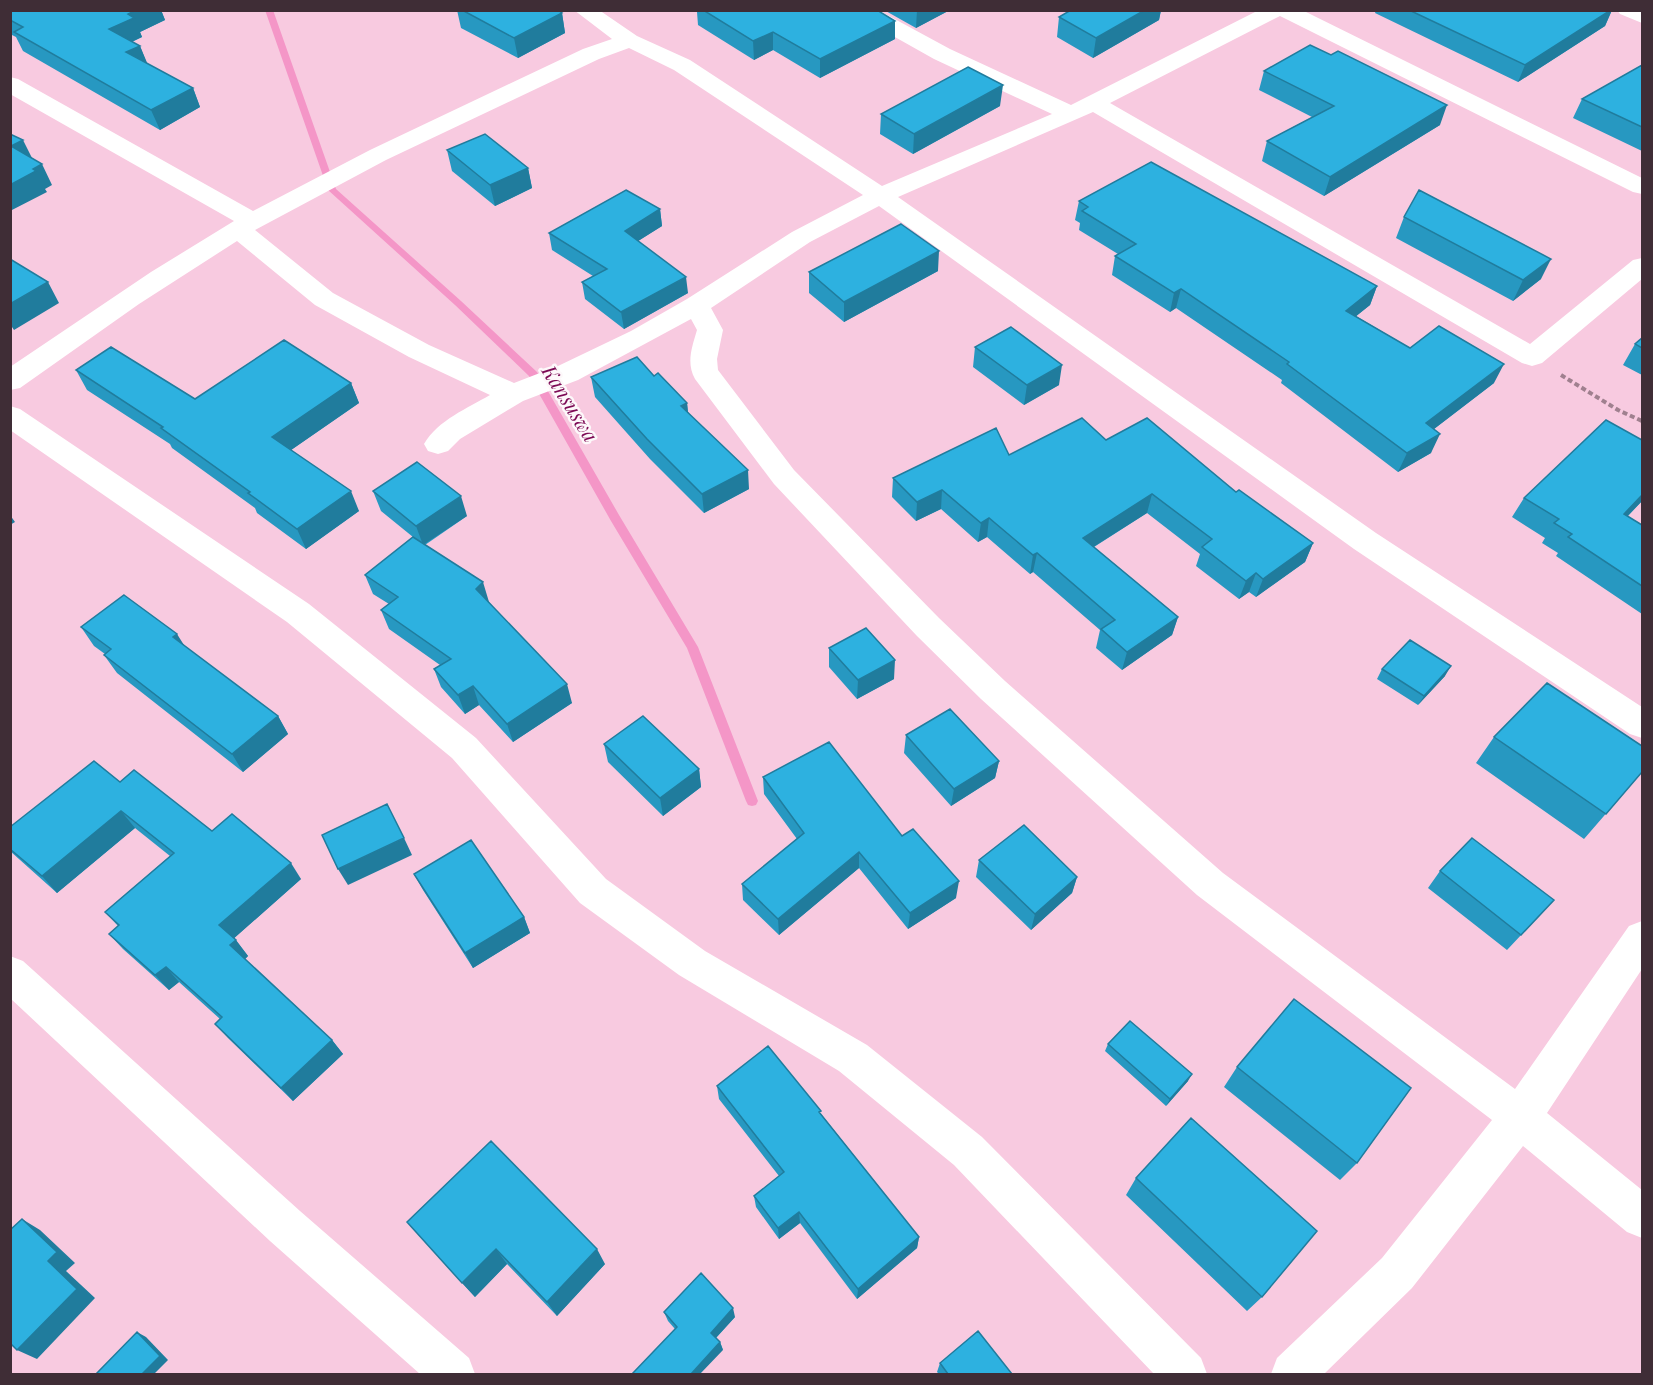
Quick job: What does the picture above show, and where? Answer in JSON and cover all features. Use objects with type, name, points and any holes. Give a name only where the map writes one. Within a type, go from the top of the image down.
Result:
[{"type":"street","points":[[584,10],[629,41],[682,65],[880,196],[1365,541],[1642,724]]},
{"type":"street","points":[[861,10],[942,54],[1082,108],[1532,357],[1642,266]]},
{"type":"street","points":[[438,444],[450,432],[519,392],[568,373],[640,337],[696,305],[801,237],[880,196],[1082,108],[1276,10]]},
{"type":"street","points":[[1284,10],[1642,187]]},
{"type":"street","points":[[1627,10],[1642,17]]},
{"type":"street","points":[[10,381],[127,299],[246,226],[312,189],[353,167],[591,54],[629,41]]},
{"type":"street","points":[[10,84],[246,226],[324,299],[419,351],[519,392]]},
{"type":"street","points":[[696,305],[710,330],[704,359],[705,372],[784,477],[928,627],[993,690],[1210,884],[1520,1117],[1642,1217]]},
{"type":"street","points":[[10,416],[298,613],[464,748],[593,891],[692,963],[853,1058],[968,1150],[1185,1374]]},
{"type":"street","points":[[1293,1374],[1397,1273],[1520,1117],[1642,938]]},
{"type":"street","points":[[10,973],[285,1226],[453,1374]]},
{"type":"path","points":[[1532,357],[1618,410],[1642,421]]},
{"type":"building","points":[[10,10],[136,10],[128,14],[134,18],[109,29],[140,46],[126,52],[193,88],[151,110],[14,32],[23,27],[10,20]]},
{"type":"building","points":[[462,10],[558,10],[562,13],[514,38]]},
{"type":"building","points":[[703,10],[877,10],[895,21],[820,59],[773,32],[753,41]]},
{"type":"building","points":[[1071,10],[1145,10],[1096,38],[1059,17]]},
{"type":"building","points":[[1409,10],[1611,10],[1525,65]]},
{"type":"building","points":[[1310,45],[1331,55],[1338,51],[1447,105],[1330,177],[1267,141],[1334,106],[1264,71]]},
{"type":"building","points":[[1642,65],[1642,127],[1582,99]]},
{"type":"building","points":[[968,67],[1003,85],[914,134],[881,114]]},
{"type":"building","points":[[10,134],[23,140],[11,146],[42,164],[33,169],[36,171],[10,185]]},
{"type":"building","points":[[485,134],[528,168],[490,185],[447,150]]},
{"type":"building","points":[[1151,162],[1377,286],[1346,311],[1410,348],[1439,326],[1504,364],[1426,423],[1440,434],[1407,453],[1287,364],[1289,362],[1181,289],[1174,293],[1115,256],[1136,244],[1082,211],[1088,207],[1079,201]]},
{"type":"building","points":[[626,190],[660,209],[625,231],[686,277],[621,312],[582,282],[607,269],[549,233]]},
{"type":"building","points":[[1419,190],[1551,259],[1523,280],[1404,217]]},
{"type":"building","points":[[901,224],[939,251],[844,302],[809,272]]},
{"type":"building","points":[[10,259],[48,282],[10,304]]},
{"type":"building","points":[[1011,327],[1062,365],[1027,385],[975,347]]},
{"type":"building","points":[[1642,338],[1642,348],[1635,344]]},
{"type":"building","points":[[284,340],[351,383],[272,437],[351,491],[297,529],[161,428],[163,427],[76,370],[111,347],[195,399]]},
{"type":"building","points":[[637,357],[654,376],[658,373],[687,403],[681,406],[748,470],[702,494],[647,439],[591,377]]},
{"type":"building","points":[[1082,418],[1106,440],[1147,418],[1236,492],[1239,490],[1313,543],[1263,579],[1256,573],[1246,581],[1202,547],[1212,539],[1152,494],[1083,538],[1178,617],[1127,652],[1101,629],[1115,620],[1037,553],[1033,555],[989,518],[981,523],[942,490],[917,502],[893,478],[996,428],[1009,455]]},
{"type":"building","points":[[1606,420],[1642,440],[1642,495],[1624,514],[1642,525],[1642,586],[1568,537],[1572,534],[1554,523],[1559,519],[1524,498]]},
{"type":"building","points":[[417,462],[461,496],[416,526],[373,491]]},
{"type":"building","points":[[413,537],[483,582],[476,589],[567,684],[507,724],[473,686],[458,695],[434,669],[451,659],[381,610],[398,597],[365,575]]},
{"type":"building","points":[[124,595],[177,634],[173,637],[278,716],[232,754],[104,655],[111,649],[81,627]]},
{"type":"building","points":[[866,628],[895,660],[858,680],[829,648]]},
{"type":"building","points":[[1410,640],[1451,666],[1424,696],[1382,669]]},
{"type":"building","points":[[1547,683],[1642,746],[1642,772],[1606,814],[1494,737]]},
{"type":"building","points":[[950,709],[999,761],[954,789],[906,735]]},
{"type":"building","points":[[643,716],[699,769],[660,798],[604,744]]},
{"type":"building","points":[[829,742],[902,836],[913,829],[959,881],[910,913],[859,852],[778,919],[742,884],[804,833],[763,777]]},
{"type":"building","points":[[94,761],[120,782],[134,770],[212,831],[232,814],[291,863],[219,925],[236,940],[230,945],[332,1040],[281,1088],[215,1024],[222,1017],[166,967],[155,975],[109,934],[119,925],[105,912],[174,853],[121,811],[42,876],[10,849],[10,827]]},
{"type":"building","points":[[387,804],[404,838],[338,869],[322,835]]},
{"type":"building","points":[[1024,825],[1077,877],[1035,914],[979,860]]},
{"type":"building","points":[[1472,838],[1554,900],[1521,935],[1440,871]]},
{"type":"building","points":[[471,840],[524,917],[465,953],[414,874]]},
{"type":"building","points":[[1294,999],[1411,1088],[1357,1163],[1237,1067]]},
{"type":"building","points":[[1130,1021],[1192,1074],[1170,1099],[1108,1044]]},
{"type":"building","points":[[768,1046],[919,1237],[858,1289],[799,1212],[778,1228],[754,1196],[784,1172],[717,1086]]},
{"type":"building","points":[[1191,1118],[1317,1231],[1262,1297],[1136,1178]]},
{"type":"building","points":[[491,1141],[597,1249],[547,1302],[496,1249],[462,1283],[407,1222]]},
{"type":"building","points":[[22,1219],[57,1252],[48,1261],[77,1289],[17,1350],[10,1343],[10,1230]]},
{"type":"building","points":[[701,1273],[733,1308],[711,1333],[720,1342],[691,1374],[632,1374],[677,1327],[664,1312]]},
{"type":"building","points":[[978,1331],[1012,1374],[948,1374],[940,1363]]},
{"type":"building","points":[[137,1332],[160,1356],[142,1374],[96,1374]]},
{"type":"waterway","name":"Kansuswa","points":[[269,10],[332,190],[533,374],[692,647],[752,801]]}]
